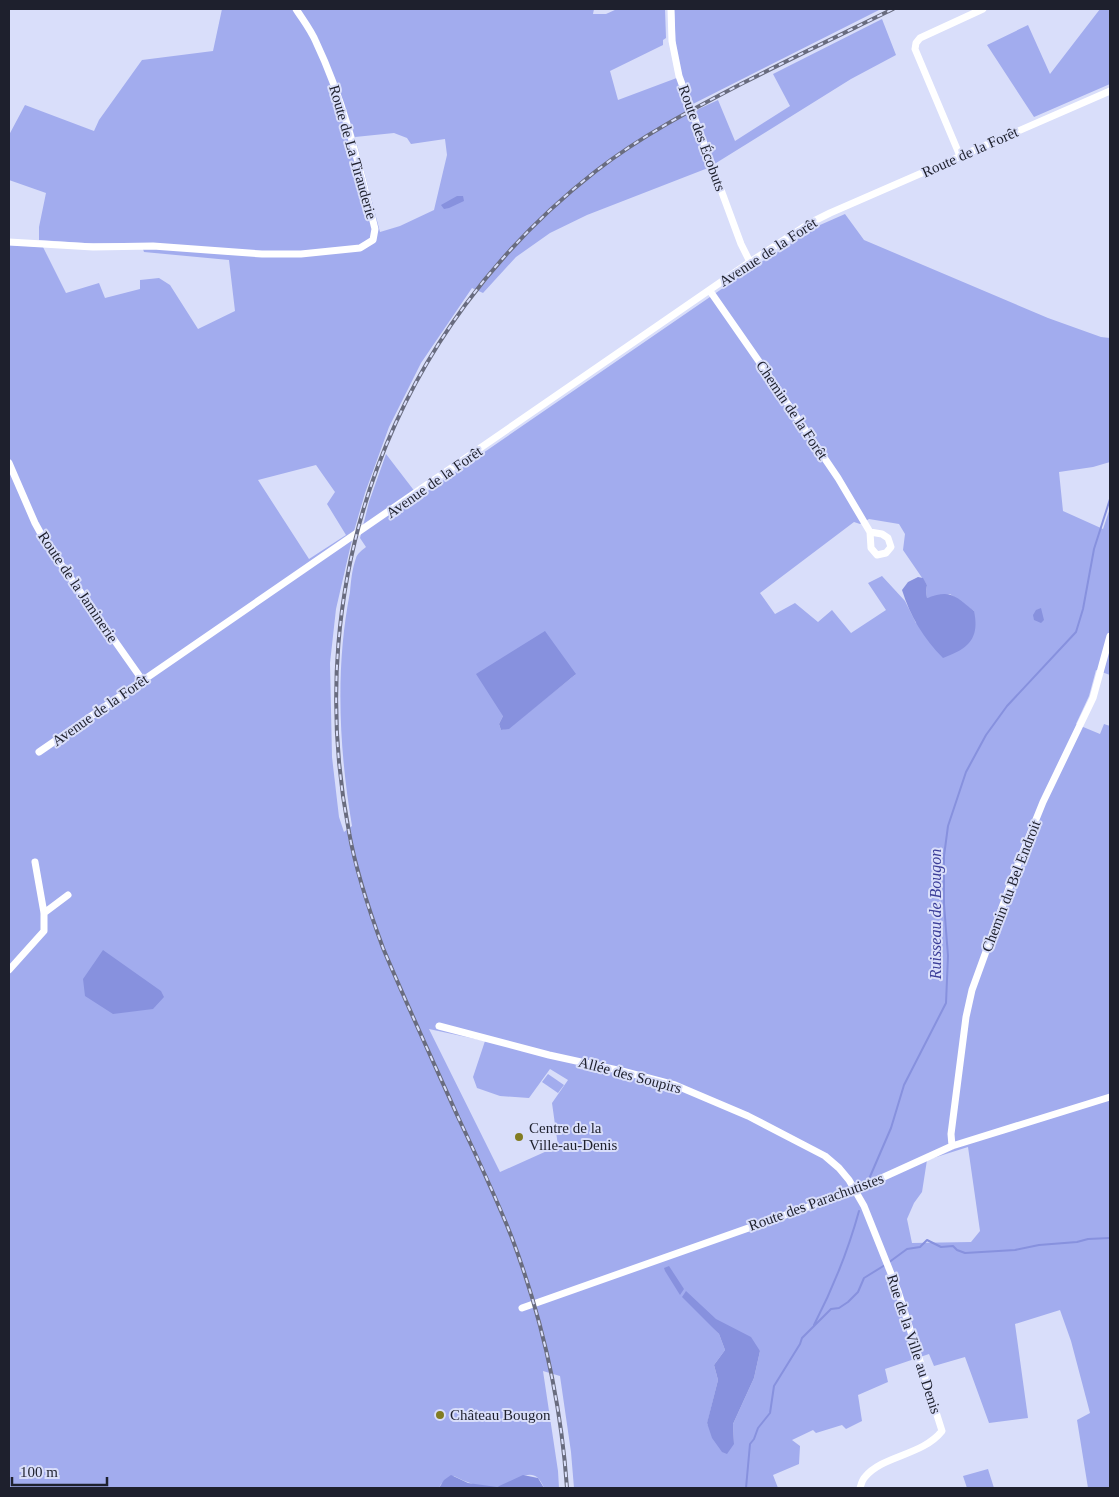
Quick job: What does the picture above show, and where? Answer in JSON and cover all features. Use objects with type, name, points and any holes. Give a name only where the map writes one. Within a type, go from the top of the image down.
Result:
[{"type":"street","name":"Route de La Tirauderie","points":[[9,242],[93,247],[132,246],[205,249],[262,254],[301,254],[360,248],[373,240],[375,229],[356,151],[335,86],[315,40],[296,9]]},
{"type":"street","name":"Route des Écobuts","points":[[671,9],[672,41],[679,76],[741,244],[750,262]]},
{"type":"street","points":[[960,156],[915,49],[920,38],[983,9]]},
{"type":"street","name":"Route de la Forêt","points":[[830,213],[1110,91]]},
{"type":"street","name":"Avenue de la Forêt","points":[[39,752],[750,262],[810,223],[830,213]]},
{"type":"street","name":"Chemin de la Forêt","points":[[710,291],[838,478],[870,532]]},
{"type":"street","name":"Route de la Jaminerie","points":[[9,462],[35,523],[46,543],[142,681]]},
{"type":"street","name":"Chemin du Bel Endroit","points":[[952,1146],[964,1027],[970,996],[1016,869],[1043,802],[1093,698],[1110,636]]},
{"type":"street","points":[[9,970],[44,932],[44,913],[35,862]]},
{"type":"street","points":[[44,913],[68,895]]},
{"type":"street","name":"Allée des Soupirs","points":[[439,1026],[674,1085],[748,1116],[825,1156],[839,1168],[856,1190]]},
{"type":"street","name":"Route des Parachutistes","points":[[522,1308],[856,1190],[952,1146],[1110,1097]]},
{"type":"street","name":"Rue de la Ville au Denis","points":[[856,1190],[898,1290],[942,1431],[937,1437],[910,1454],[882,1464],[864,1478],[860,1488]]},
{"type":"shaded area","points":[[222,9],[594,9],[593,14],[606,14],[617,9],[665,9],[666,38],[663,40],[663,45],[610,71],[618,100],[682,76],[676,52],[674,9],[881,9],[685,108],[688,114],[718,100],[735,141],[790,106],[773,74],[882,19],[896,55],[851,79],[708,168],[587,215],[550,233],[516,257],[483,293],[472,288],[421,363],[389,427],[365,493],[354,531],[336,609],[330,663],[332,757],[339,817],[344,832],[352,826],[344,768],[340,709],[345,621],[355,562],[357,555],[366,547],[360,538],[369,502],[386,454],[419,497],[758,264],[820,225],[845,214],[864,240],[1048,318],[1101,337],[1110,338],[1110,462],[1093,467],[1059,472],[1063,511],[1103,529],[1110,508],[1110,675],[1096,670],[1089,696],[1076,724],[1100,734],[1104,724],[1110,726],[1109,1488],[1088,1488],[1077,1420],[1090,1413],[1071,1341],[1060,1310],[1015,1324],[1028,1418],[989,1423],[965,1357],[934,1366],[929,1354],[885,1369],[888,1382],[858,1395],[862,1421],[846,1429],[842,1425],[816,1433],[813,1430],[792,1440],[800,1446],[799,1464],[773,1475],[778,1488],[574,1488],[560,1376],[543,1371],[559,1488],[544,1488],[540,1480],[535,1476],[529,1475],[497,1487],[486,1487],[454,1476],[441,1484],[439,1488],[9,1488],[9,245],[43,247],[66,293],[99,283],[105,298],[140,289],[140,280],[159,278],[170,285],[198,329],[235,311],[229,260],[144,252],[141,243],[85,243],[39,240],[39,227],[46,193],[9,180],[9,135],[25,105],[94,131],[99,120],[142,60],[213,51]],"holes":[[[394,133],[407,138],[411,144],[445,139],[447,155],[434,210],[400,226],[380,232],[355,137]],[[316,465],[335,492],[327,504],[346,535],[309,559],[258,480]],[[869,519],[899,524],[905,534],[903,550],[927,585],[927,598],[950,594],[974,611],[916,623],[905,601],[882,576],[868,583],[886,610],[851,633],[832,610],[818,622],[795,603],[775,614],[760,593],[854,522],[860,524]],[[576,674],[509,728],[501,730],[499,724],[503,716]],[[429,1029],[485,1041],[473,1077],[477,1088],[500,1096],[529,1098],[550,1069],[568,1080],[552,1103],[558,1146],[500,1172]],[[968,1147],[980,1231],[971,1242],[912,1243],[907,1219],[914,1203],[922,1192],[927,1160]],[[710,1324],[760,1351],[754,1378],[733,1424],[734,1444],[707,1424],[718,1380],[714,1365],[725,1350],[719,1334]]]},
{"type":"shaded area","points":[[1100,9],[1110,9],[1110,84],[1034,117],[987,45],[1028,25],[1050,74]]},
{"type":"shaded area","points":[[457,196],[463,196],[464,201],[444,209],[441,205]]},
{"type":"shaded area","points":[[918,577],[923,578],[927,585],[927,598],[947,594],[962,601],[974,611],[975,629],[970,642],[952,655],[943,658],[918,627],[909,609],[902,590],[908,582]]},
{"type":"shaded area","points":[[1041,608],[1044,620],[1041,623],[1034,620],[1033,615],[1036,610]]},
{"type":"shaded area","points":[[545,631],[576,674],[509,729],[501,730],[499,724],[503,716],[476,674]]},
{"type":"shaded area","points":[[103,950],[161,991],[164,997],[153,1009],[113,1014],[85,996],[83,979]]},
{"type":"shaded area","points":[[548,1074],[564,1085],[558,1093],[542,1082]]},
{"type":"shaded area","points":[[669,1266],[684,1289],[680,1295],[665,1271],[664,1268]]},
{"type":"shaded area","points":[[686,1291],[716,1319],[751,1337],[760,1351],[754,1378],[733,1424],[734,1444],[727,1454],[722,1452],[712,1438],[707,1423],[718,1380],[714,1365],[725,1350],[719,1334],[682,1297]]},
{"type":"shaded area","points":[[988,1469],[994,1488],[967,1488],[963,1476]]},
{"type":"shaded area","points":[[451,1475],[468,1483],[497,1487],[523,1475],[538,1478],[544,1488],[439,1488],[444,1480]]},
{"type":"waterway","name":"Ruisseau de Bougon","points":[[869,1179],[891,1128],[904,1085],[946,1003],[948,956],[944,904],[944,856],[948,826],[966,772],[986,735],[1007,706],[1076,632],[1083,609],[1094,549],[1110,499]]},
{"type":"waterway","name":"Ruisseau de Bougon","points":[[814,1325],[839,1269],[859,1211]]},
{"type":"waterway","points":[[888,1263],[907,1249],[920,1247],[927,1240],[941,1247],[953,1246],[965,1253],[1015,1250],[1039,1245],[1110,1238]]},
{"type":"waterway","name":"Ruisseau de Bougon","points":[[746,1488],[750,1444],[758,1428],[770,1413],[774,1386],[802,1338],[831,1309],[839,1308],[848,1302],[858,1292],[864,1278],[885,1265]]},
{"type":"railway","points":[[567,1488],[555,1393],[541,1330],[523,1268],[493,1192],[383,948],[355,862],[349,832],[337,737],[338,644],[352,553],[378,466],[416,383],[465,305],[525,234],[596,171],[648,135],[741,84],[893,9]]},
{"type":"place","name":"Centre de la Ville-au-Denis","points":[[519,1137]]},
{"type":"place","name":"Château Bougon","points":[[440,1415]]}]
